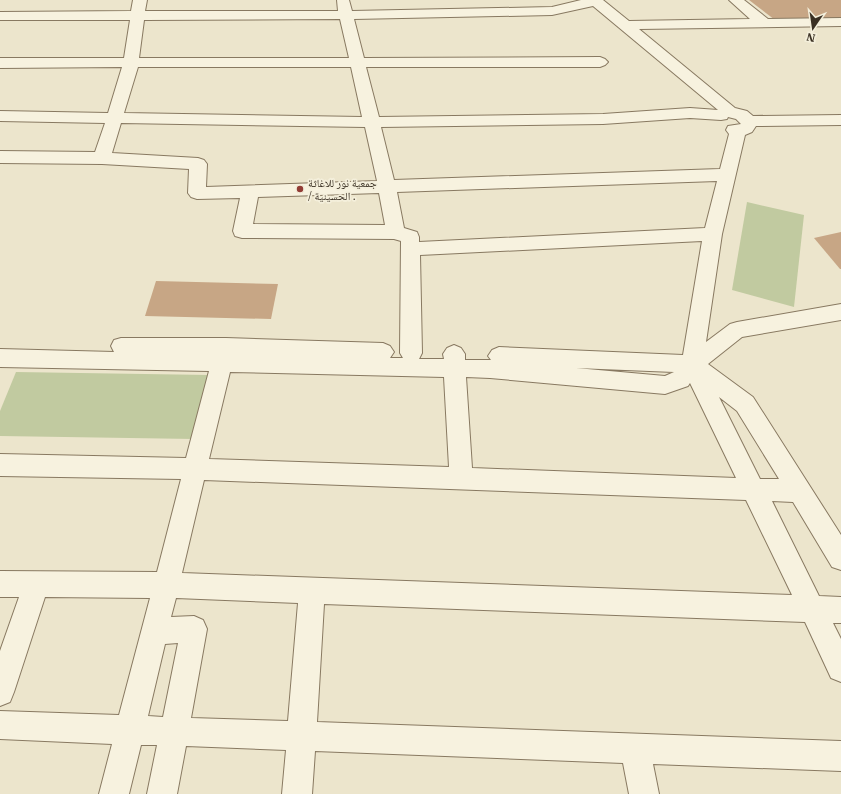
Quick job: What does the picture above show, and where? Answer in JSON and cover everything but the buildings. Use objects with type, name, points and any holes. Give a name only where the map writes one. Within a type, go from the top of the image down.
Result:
[{"type":"street","points":[[0,16],[139,7],[345,7],[552,11],[595,0],[735,120]]},
{"type":"street","points":[[736,0],[764,23]]},
{"type":"street","points":[[102,158],[131,64],[139,7]]},
{"type":"street","points":[[345,7],[372,122],[395,232]]},
{"type":"street","points":[[626,25],[841,22]]},
{"type":"street","points":[[0,63],[131,64],[600,62]]},
{"type":"street","points":[[0,116],[372,122],[603,119],[701,113],[735,120],[841,120]]},
{"type":"street","points":[[735,120],[727,175],[712,234],[692,364],[841,668]]},
{"type":"street","points":[[0,156],[102,158],[198,164],[197,193],[727,175]]},
{"type":"street","points":[[250,191],[242,231],[395,232],[410,237],[411,353]]},
{"type":"street","points":[[410,249],[712,234]]},
{"type":"street","points":[[0,358],[411,353],[490,369],[665,385],[680,380],[692,364],[737,330],[841,312]]},
{"type":"street","points":[[0,346],[224,355],[454,361]]},
{"type":"street","points":[[114,794],[224,355]]},
{"type":"street","points":[[454,361],[461,479]]},
{"type":"street","points":[[692,364],[745,404],[841,558]]},
{"type":"street","points":[[0,465],[195,469],[799,491]]},
{"type":"street","points":[[0,584],[166,586],[841,610]]},
{"type":"street","points":[[0,692],[36,584]]},
{"type":"street","points":[[297,794],[312,591]]},
{"type":"street","points":[[155,631],[194,629],[162,794]]},
{"type":"street","points":[[0,725],[130,728],[841,756]]},
{"type":"street","points":[[635,748],[644,794]]},
{"type":"green space","points":[[747,202],[804,215],[794,307],[732,290]]},
{"type":"green space","points":[[16,372],[209,375],[194,439],[0,436],[0,411]]},
{"type":"place","name":"جمعية نور للاغاثة / الحسينية .","points":[[300,189]]}]
